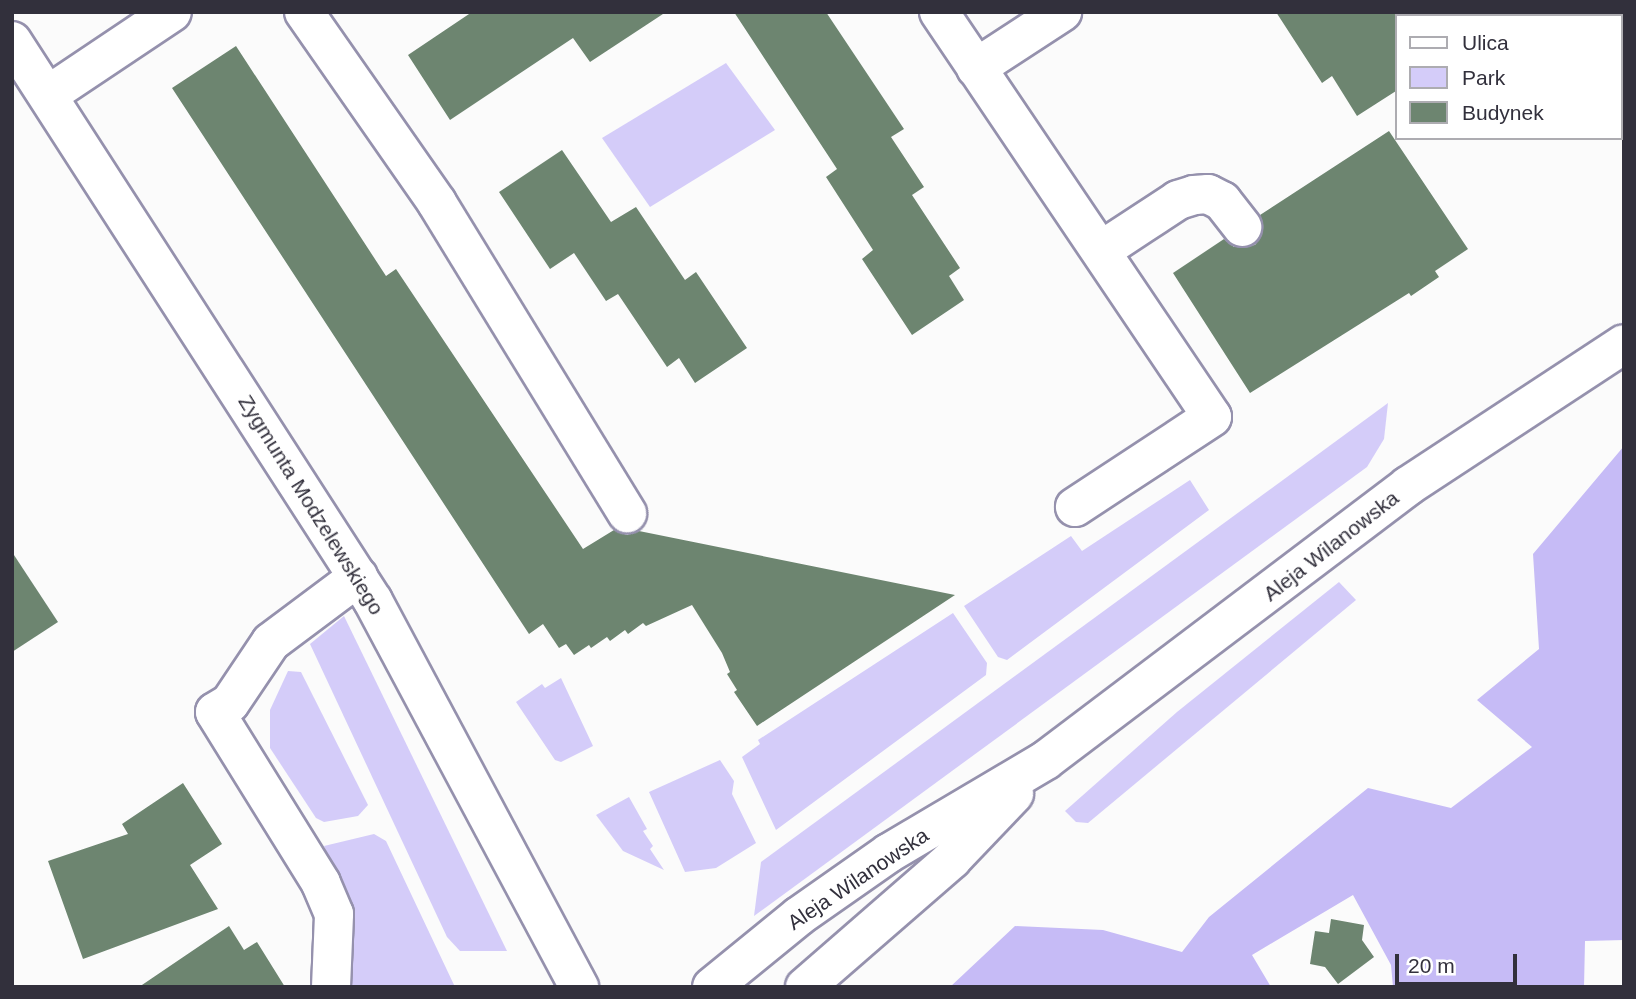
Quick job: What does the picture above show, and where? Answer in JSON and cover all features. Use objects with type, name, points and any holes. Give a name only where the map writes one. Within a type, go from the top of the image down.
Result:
[{"type":"street","points":[[48,95],[172,12]]},
{"type":"street","points":[[304,12],[437,203],[627,513]]},
{"type":"street","points":[[939,12],[1102,250],[1212,417],[1076,507]]},
{"type":"street","points":[[976,68],[1062,12]]},
{"type":"street","name":"Zygmunta Modzelewskiego","points":[[12,41],[358,576],[446,733],[579,987]]},
{"type":"street","points":[[1102,250],[1178,200],[1194,195],[1208,194],[1222,201],[1242,227]]},
{"type":"street","name":"Aleja Wilanowska","points":[[712,987],[889,853],[1046,760],[1408,486],[1624,344]]},
{"type":"street","points":[[331,987],[334,914],[321,883],[215,712],[230,703],[271,642],[358,576]]},
{"type":"street","name":"Aleja Wilanowska","points":[[805,987],[952,859],[1046,760]]},
{"type":"green space","points":[[726,63],[775,130],[650,207],[602,138]]},
{"type":"green space","points":[[1388,403],[1384,439],[1367,467],[754,916],[761,862]]},
{"type":"green space","points":[[1190,480],[1209,510],[1007,660],[998,657],[964,606],[1071,536],[1082,551]]},
{"type":"green space","points":[[1339,582],[1356,600],[1088,823],[1076,822],[1065,811],[1177,712]]},
{"type":"green space","points":[[953,613],[987,663],[986,675],[776,830],[742,757],[760,744],[758,740]]},
{"type":"green space","points":[[344,616],[507,951],[460,951],[447,937],[310,644]]},
{"type":"green space","points":[[288,671],[301,672],[368,805],[358,816],[324,822],[316,818],[270,748],[270,710]]},
{"type":"green space","points":[[561,678],[593,746],[561,762],[555,760],[516,702],[542,684],[545,688]]},
{"type":"green space","points":[[720,760],[734,781],[732,794],[756,843],[716,868],[685,872],[649,792]]},
{"type":"green space","points":[[629,797],[647,829],[643,831],[653,846],[650,849],[664,870],[623,851],[596,815]]},
{"type":"green space","points":[[374,834],[386,841],[455,987],[349,987],[354,929],[350,910],[324,846]]},
{"type":"shaded area","points":[[1624,446],[1624,940],[1585,941],[1584,987],[1393,987],[1391,965],[1353,895],[1252,955],[1271,987],[950,987],[1015,926],[1103,930],[1182,952],[1209,917],[1368,788],[1451,808],[1532,747],[1477,700],[1539,649],[1533,554]]},
{"type":"building","points":[[472,12],[666,12],[590,62],[573,38],[450,120],[408,55]]},
{"type":"building","points":[[734,12],[826,12],[904,129],[891,137],[924,187],[912,195],[960,268],[949,276],[964,300],[912,335],[862,259],[873,250],[826,177],[837,169]]},
{"type":"building","points":[[1276,12],[1396,12],[1394,92],[1357,116],[1332,76],[1322,83]]},
{"type":"building","points":[[236,46],[386,276],[396,269],[583,549],[614,530],[627,535],[639,531],[955,595],[757,726],[734,692],[737,690],[727,674],[730,672],[722,653],[692,605],[646,626],[643,623],[628,634],[625,630],[610,641],[607,637],[574,655],[566,644],[559,648],[543,624],[529,634],[172,88]]},
{"type":"building","points":[[1389,131],[1468,249],[1435,271],[1439,277],[1411,296],[1409,293],[1250,393],[1173,273],[1224,239],[1234,247],[1255,245],[1262,235],[1260,215]]},
{"type":"building","points":[[562,150],[611,222],[636,207],[685,280],[696,272],[747,348],[695,383],[679,358],[667,367],[618,294],[606,301],[574,253],[550,269],[499,192]]},
{"type":"building","points":[[12,552],[58,622],[12,652]]},
{"type":"building","points":[[183,783],[222,844],[190,865],[218,909],[83,959],[48,861],[128,834],[122,824]]},
{"type":"building","points":[[1331,919],[1364,925],[1362,940],[1374,957],[1338,984],[1325,967],[1310,964],[1315,931],[1329,933]]},
{"type":"building","points":[[229,926],[244,950],[257,942],[285,987],[139,987]]}]
